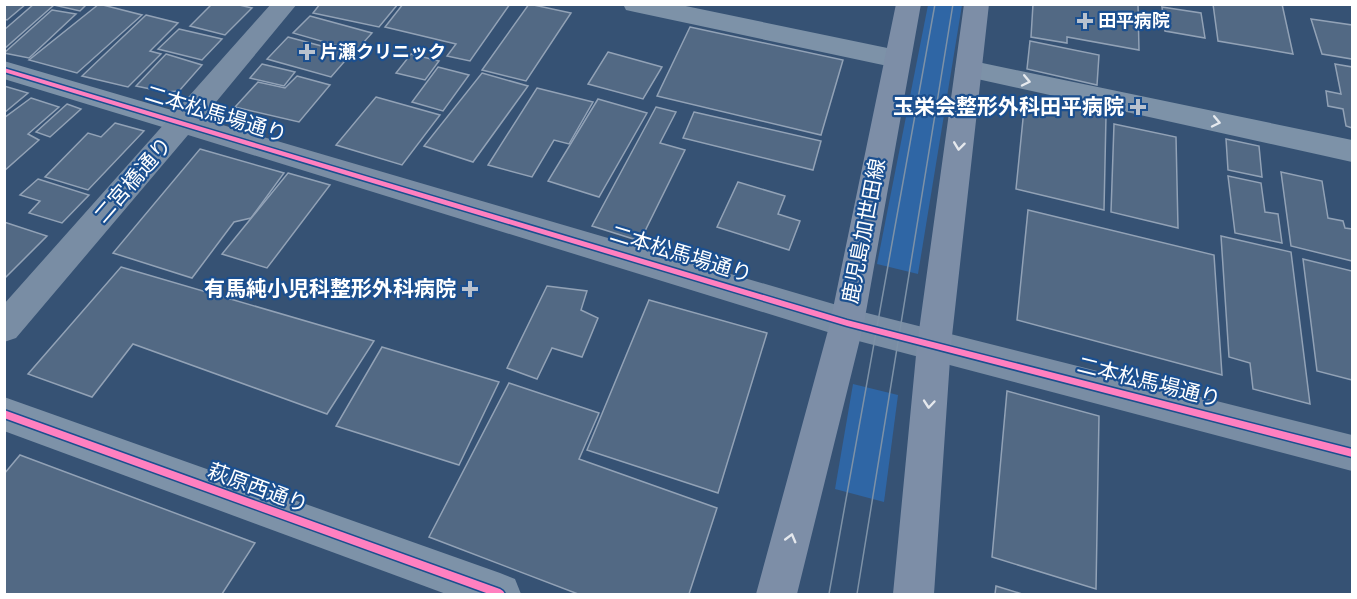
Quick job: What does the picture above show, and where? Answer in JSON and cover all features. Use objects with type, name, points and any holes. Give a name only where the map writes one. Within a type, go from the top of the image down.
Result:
[{"type":"main road","name":"鹿児島加世田線","points":[[776,594],[847,323],[909,4]]},
{"type":"main road","points":[[913,594],[934,345],[977,4]]},
{"type":"street","name":"二宮橋通り","points":[[4,328],[285,4]]},
{"type":"street","points":[[635,4],[897,59]]},
{"type":"street","points":[[968,69],[1353,151]]},
{"type":"street","name":"二本松馬場通り","points":[[4,70],[847,323],[1353,453]]},
{"type":"street","name":"萩原西通り","points":[[4,414],[500,594]]},
{"type":"shaded area","points":[[928,5],[962,5],[918,274],[877,264]]},
{"type":"shaded area","points":[[853,384],[898,395],[884,502],[835,489]]},
{"type":"building","points":[[4,4],[26,4],[7,20],[4,19]]},
{"type":"building","points":[[34,4],[87,4],[80,11],[54,5],[4,49],[4,30]]},
{"type":"building","points":[[99,4],[142,15],[77,73],[29,60]]},
{"type":"building","points":[[212,4],[235,4],[252,8],[225,35],[190,26]]},
{"type":"building","points":[[320,4],[398,4],[379,27],[313,13]]},
{"type":"building","points":[[403,4],[510,4],[470,61],[447,56],[456,44],[385,27]]},
{"type":"building","points":[[529,4],[571,13],[526,81],[482,70]]},
{"type":"building","name":"田平病院","points":[[1033,4],[1138,4],[1139,50],[1067,37],[1067,43],[1031,37]]},
{"type":"building","points":[[1213,4],[1282,4],[1293,54],[1218,41]]},
{"type":"building","points":[[1162,7],[1201,13],[1205,38],[1165,31]]},
{"type":"building","points":[[52,10],[76,14],[29,58],[4,53]]},
{"type":"building","points":[[146,15],[178,23],[150,51],[161,54],[128,87],[82,76]]},
{"type":"building","points":[[310,16],[372,33],[356,51],[293,33]]},
{"type":"building","points":[[1311,19],[1352,25],[1352,59],[1322,54]]},
{"type":"building","points":[[690,27],[843,60],[821,135],[657,96]]},
{"type":"building","points":[[179,29],[222,39],[202,60],[158,49]]},
{"type":"building","points":[[288,37],[351,54],[331,77],[267,59]]},
{"type":"building","points":[[1030,41],[1099,55],[1097,85],[1027,69]]},
{"type":"building","points":[[608,52],[662,67],[643,99],[588,84]]},
{"type":"building","points":[[166,54],[202,65],[179,91],[165,92],[136,86]]},
{"type":"building","points":[[411,54],[439,61],[425,80],[396,73]]},
{"type":"building","points":[[262,64],[295,72],[284,86],[250,78]]},
{"type":"building","points":[[1335,64],[1352,67],[1352,128],[1346,126],[1343,109],[1328,106],[1326,91],[1341,94]]},
{"type":"building","points":[[438,67],[469,75],[443,111],[412,102]]},
{"type":"building","points":[[482,73],[528,86],[473,162],[424,146]]},
{"type":"building","points":[[297,76],[330,85],[299,122],[235,107],[258,82],[285,88]]},
{"type":"building","points":[[4,86],[28,93],[4,113]]},
{"type":"building","points":[[537,88],[593,102],[569,144],[554,140],[532,177],[488,165]]},
{"type":"building","points":[[376,97],[440,115],[402,165],[336,145]]},
{"type":"building","points":[[31,98],[59,107],[28,134],[39,140],[4,171],[4,118]]},
{"type":"building","points":[[598,99],[647,113],[599,197],[548,181]]},
{"type":"building","points":[[1025,99],[1106,116],[1104,210],[1016,189]]},
{"type":"building","points":[[67,104],[81,109],[50,137],[36,132]]},
{"type":"building","points":[[656,107],[676,112],[660,143],[685,150],[640,241],[592,226]]},
{"type":"building","points":[[694,112],[821,141],[813,170],[683,138]]},
{"type":"building","points":[[115,123],[144,131],[88,190],[45,177],[88,133],[101,137]]},
{"type":"building","points":[[1114,124],[1176,137],[1178,228],[1111,212]]},
{"type":"building","points":[[1226,139],[1259,146],[1262,177],[1228,170]]},
{"type":"building","points":[[200,149],[284,173],[251,218],[234,222],[192,278],[113,253]]},
{"type":"building","points":[[1281,172],[1322,181],[1328,218],[1343,221],[1345,228],[1352,229],[1352,261],[1291,246]]},
{"type":"building","points":[[288,173],[330,185],[267,268],[222,254]]},
{"type":"building","points":[[1228,176],[1261,183],[1265,212],[1278,214],[1282,243],[1235,233]]},
{"type":"building","points":[[38,179],[89,195],[62,223],[29,213],[40,201],[20,195]]},
{"type":"building","points":[[738,182],[785,196],[778,214],[800,221],[789,250],[717,227]]},
{"type":"building","points":[[1028,210],[1214,255],[1222,375],[1017,320]]},
{"type":"building","points":[[4,222],[47,236],[4,279]]},
{"type":"building","points":[[1221,236],[1291,252],[1310,404],[1253,389],[1250,363],[1229,357]]},
{"type":"building","points":[[1303,259],[1352,271],[1352,380],[1317,371]]},
{"type":"building","points":[[121,267],[374,341],[327,414],[133,344],[92,397],[28,374]]},
{"type":"building","points":[[547,286],[587,291],[581,310],[598,318],[582,357],[552,348],[537,379],[507,368]]},
{"type":"building","points":[[649,300],[767,333],[718,493],[587,450]]},
{"type":"building","points":[[382,347],[499,382],[459,465],[336,426]]},
{"type":"building","points":[[509,383],[599,413],[579,459],[717,508],[689,594],[578,594],[429,537]]},
{"type":"building","points":[[1007,391],[1099,416],[1096,589],[992,557]]},
{"type":"building","points":[[20,455],[255,543],[222,594],[4,594],[4,474]]},
{"type":"building","points":[[996,586],[1022,594],[995,594]]},
{"type":"tram line","points":[[829,594],[935,4]]},
{"type":"tram line","points":[[857,594],[953,4]]},
{"type":"cycle path","points":[[4,70],[847,323],[1352,453]]},
{"type":"cycle path","points":[[4,414],[500,594]]},
{"type":"place","name":"田平病院","points":[[1085,21]]},
{"type":"place","name":"片瀬クリニック","points":[[307,52]]},
{"type":"place","name":"玉栄会整形外科田平病院","points":[[1138,107]]},
{"type":"place","name":"有馬純小児科整形外科病院","points":[[470,289]]}]
